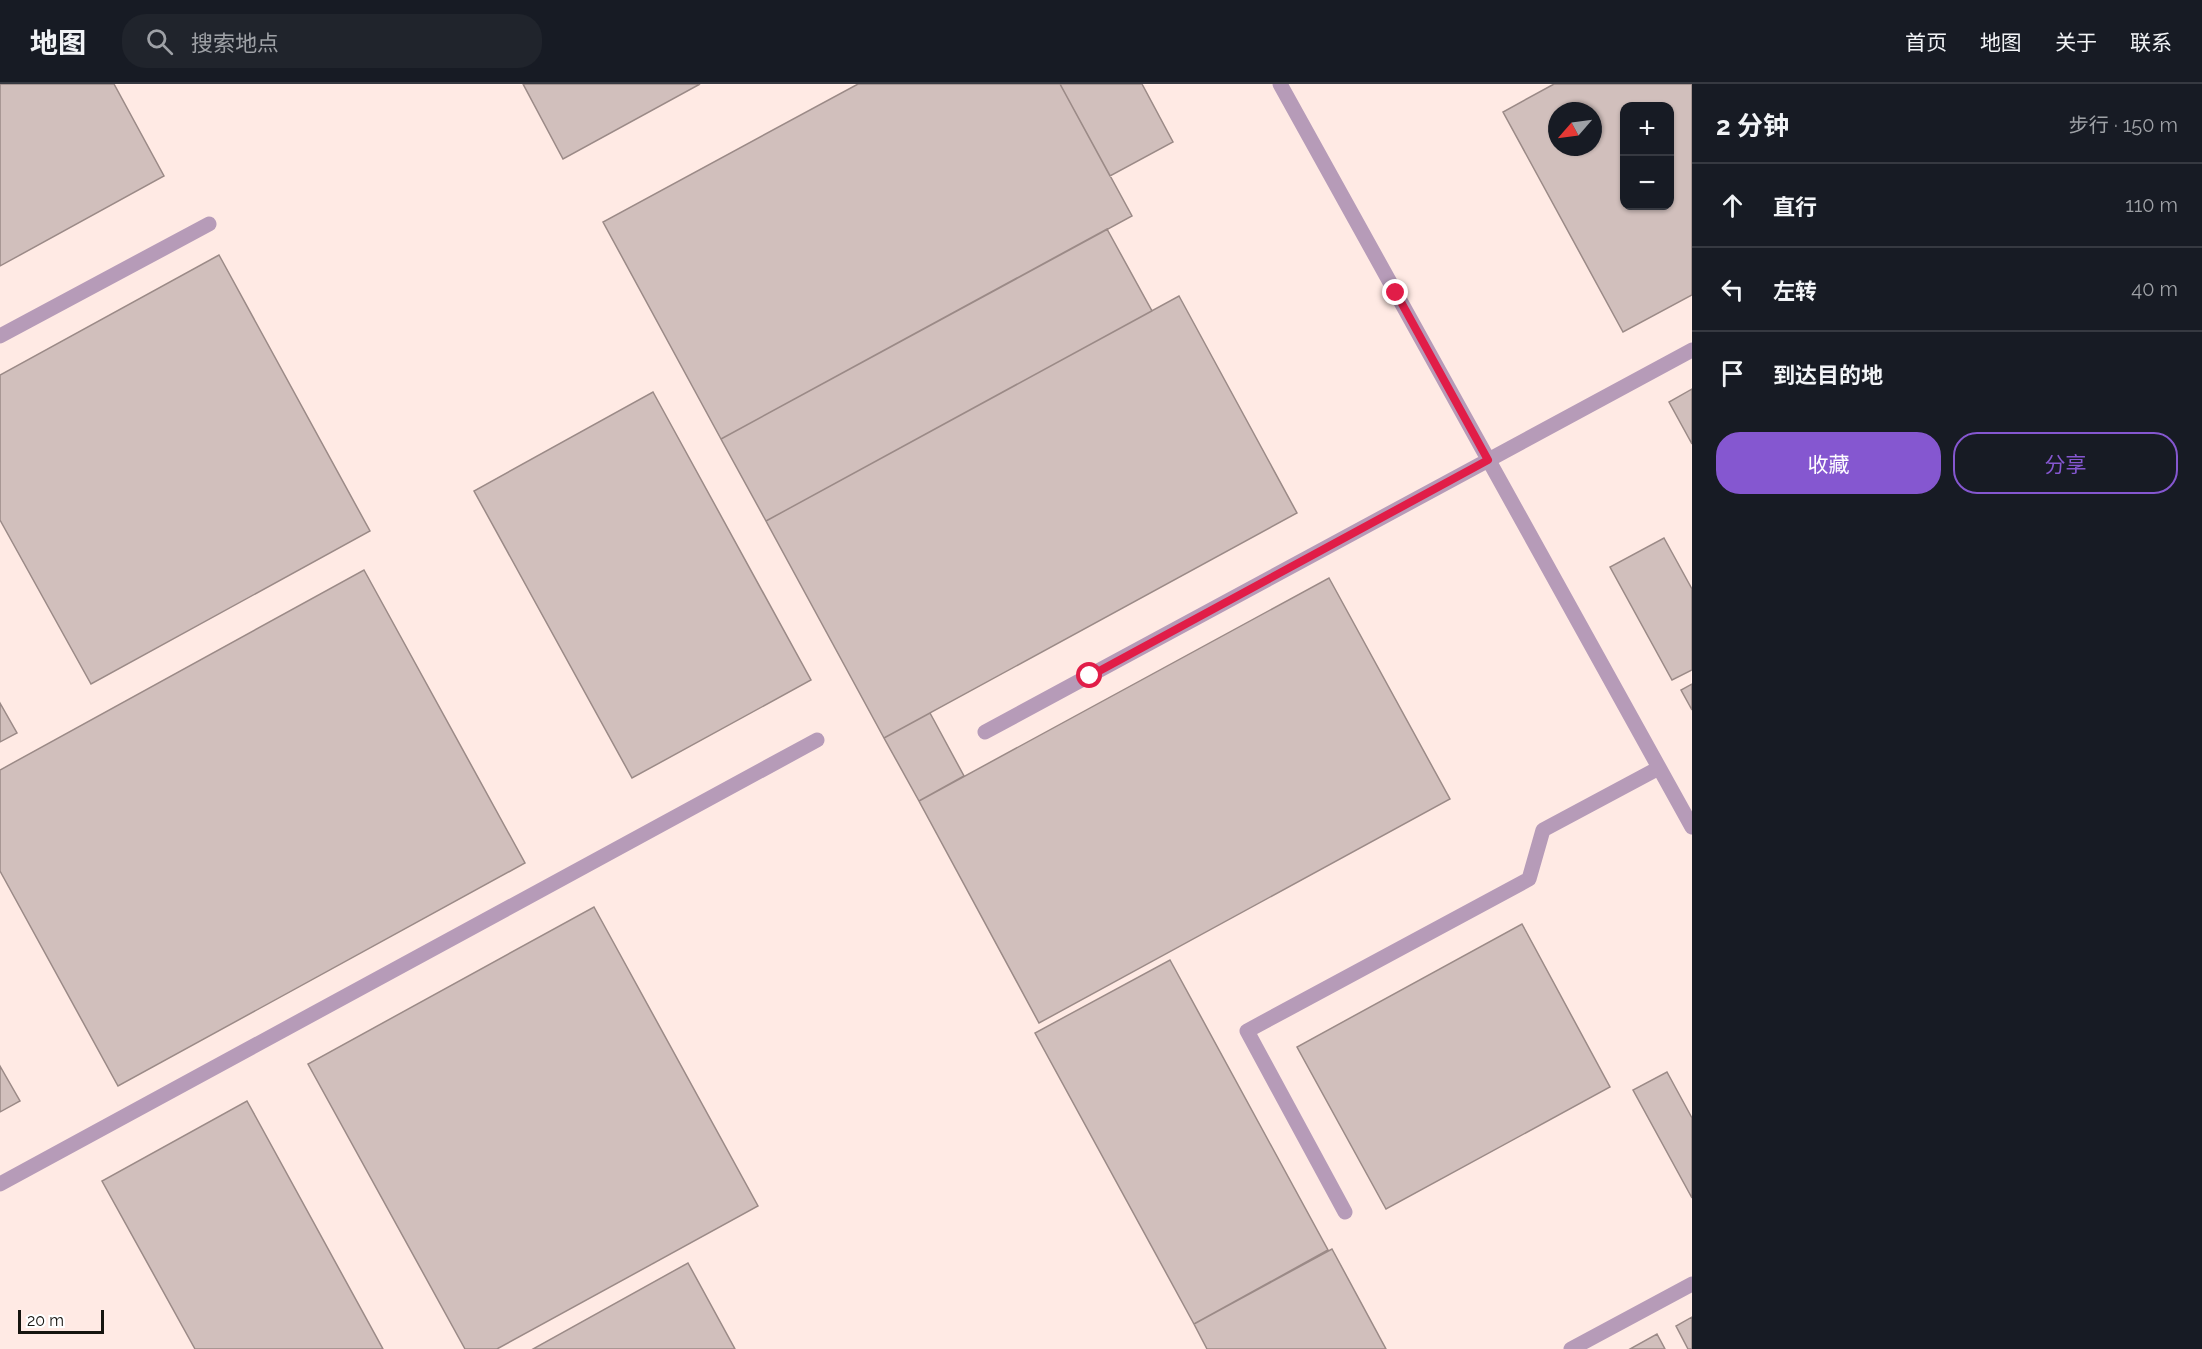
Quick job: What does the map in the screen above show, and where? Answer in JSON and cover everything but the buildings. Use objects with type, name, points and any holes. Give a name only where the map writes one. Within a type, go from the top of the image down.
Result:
[{"type":"lane","points":[[1280,84],[1692,827]]},
{"type":"lane","points":[[0,336],[209,224]]},
{"type":"lane","points":[[986,732],[1692,350]]},
{"type":"lane","points":[[0,1184],[817,740]]},
{"type":"lane","points":[[1345,1212],[1247,1031],[1529,879],[1543,830],[1659,768]]},
{"type":"lane","points":[[1571,1349],[1692,1284]]},
{"type":"shaded area","points":[[0,84],[1692,84],[1692,1349],[0,1349]]},
{"type":"route","points":[[1090,676],[1488,460],[1396,293]]}]
